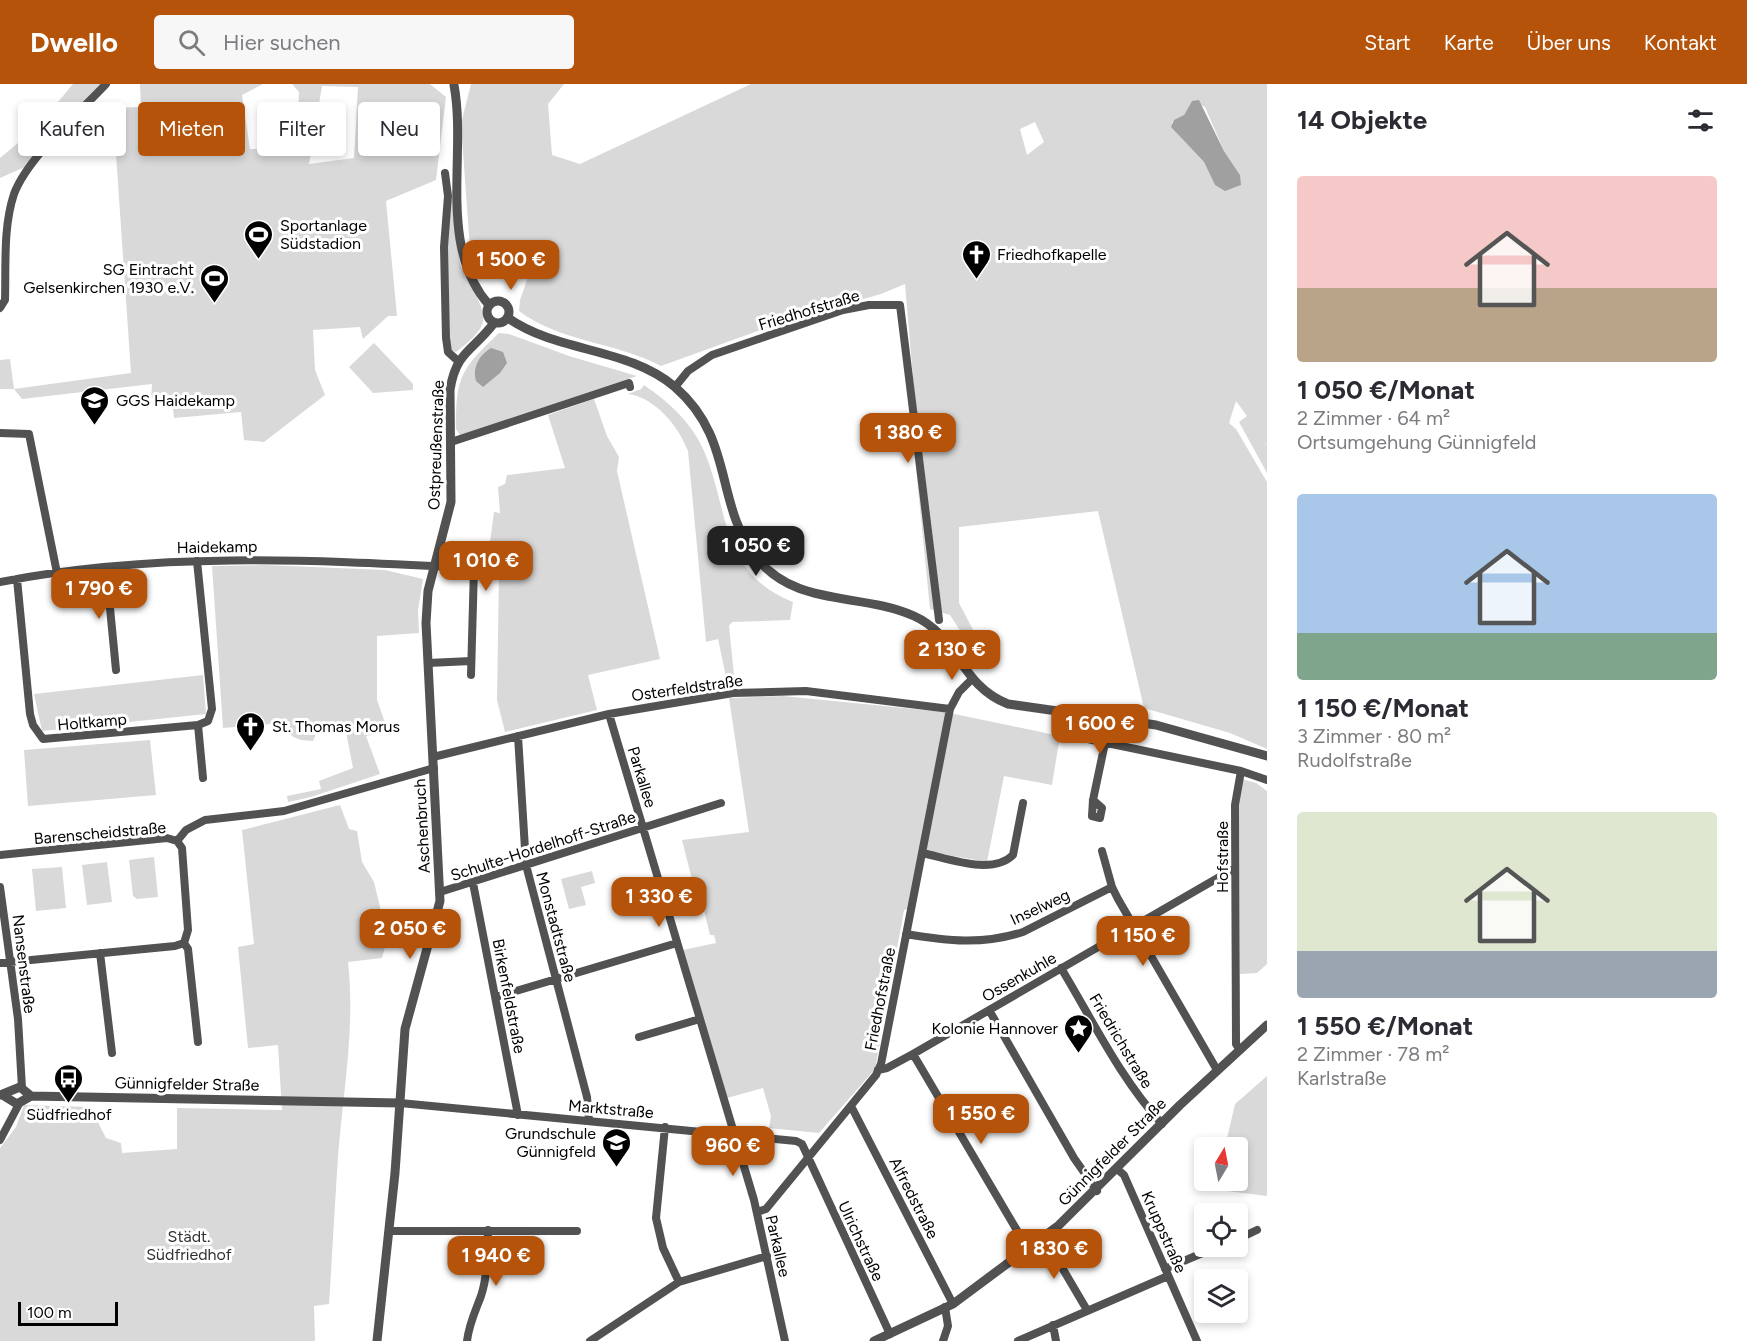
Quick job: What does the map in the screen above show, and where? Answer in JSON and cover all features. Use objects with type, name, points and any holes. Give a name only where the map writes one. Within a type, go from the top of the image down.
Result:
[{"type":"street","points":[[0,308],[5,300],[9,219],[15,192],[34,162],[106,84]]},
{"type":"street","points":[[451,84],[457,104],[458,213],[463,251],[471,276],[489,305],[487,315],[494,323],[500,323],[508,318]]},
{"type":"street","name":"Ostpreußenstraße","points":[[445,173],[448,196],[444,261],[446,338],[448,352],[458,361]]},
{"type":"street","points":[[489,305],[499,301],[505,303],[509,310],[508,318]]},
{"type":"street","name":"Friedhofstraße","points":[[675,387],[688,371],[712,355],[843,310],[869,305],[900,305],[939,620]]},
{"type":"street","points":[[508,318],[546,337],[639,366],[675,387],[697,411],[712,435],[740,529],[756,557],[782,581],[815,594],[892,609],[920,619],[943,638],[971,680],[990,695],[1008,704],[1156,725],[1267,756]]},
{"type":"street","name":"Ostpreußenstraße","points":[[433,757],[426,603],[450,512],[450,390],[458,361],[494,323]]},
{"type":"street","points":[[451,442],[629,383],[630,387]]},
{"type":"street","points":[[0,434],[29,434],[57,573]]},
{"type":"street","name":"Haidekamp","points":[[0,582],[106,567],[197,561],[249,560],[436,566]]},
{"type":"street","points":[[197,561],[212,709],[208,722],[198,725],[203,778]]},
{"type":"street","points":[[436,566],[474,568],[471,675]]},
{"type":"street","points":[[106,567],[116,670]]},
{"type":"street","name":"Holtkamp","points":[[17,579],[30,714],[33,725],[43,739],[198,725]]},
{"type":"street","points":[[428,663],[471,661]]},
{"type":"street","name":"Friedhofstraße","points":[[757,1212],[766,1209],[878,1070],[950,709],[959,692],[971,680]]},
{"type":"street","name":"Osterfeldstraße","points":[[433,757],[609,714],[700,696],[806,691],[950,709]]},
{"type":"street","name":"Parkallee","points":[[609,714],[757,1212],[785,1341]]},
{"type":"street","points":[[1059,733],[1241,771],[1267,780]]},
{"type":"street","name":"Monstadtstraße","points":[[518,736],[526,865],[587,1097],[589,1121]]},
{"type":"street","points":[[1093,800],[1105,743]]},
{"type":"street","name":"Aschenbruch","points":[[377,1341],[389,1231],[407,1017],[436,918],[440,892],[433,757]]},
{"type":"street","points":[[177,841],[186,830],[206,820],[284,812],[434,768]]},
{"type":"street","name":"Hofstraße","points":[[1240,1050],[1236,1044],[1235,805],[1241,771]]},
{"type":"street","points":[[922,853],[987,865],[1010,858],[1023,802]]},
{"type":"street","name":"Schulte-Hordelhoff-Straße","points":[[440,892],[722,803]]},
{"type":"street","name":"Barenscheidstraße","points":[[0,855],[167,838],[177,841],[182,848],[188,912],[188,930],[184,943],[188,949],[198,1042]]},
{"type":"street","points":[[1102,851],[1112,887],[1217,1070]]},
{"type":"street","name":"Ossenkuhle","points":[[878,1070],[887,1068],[914,1054],[1235,868]]},
{"type":"street","name":"Birkenfeldstraße","points":[[473,883],[518,1115]]},
{"type":"street","name":"Nansenstraße","points":[[0,887],[18,1019],[17,1096]]},
{"type":"street","name":"Inselweg","points":[[906,934],[971,942],[1008,937],[1112,887]]},
{"type":"street","points":[[0,963],[184,943]]},
{"type":"street","points":[[496,997],[677,943]]},
{"type":"street","points":[[100,953],[112,1053]]},
{"type":"street","name":"Friedrichstraße","points":[[1061,968],[1128,1081],[1162,1124]]},
{"type":"street","points":[[989,1010],[1074,1158],[1096,1191]]},
{"type":"street","points":[[639,1037],[700,1019]]},
{"type":"street","name":"Günnigfelder Straße","points":[[874,1341],[949,1306],[1044,1237],[1096,1191],[1217,1070],[1267,1025]]},
{"type":"street","points":[[914,1054],[1028,1249]]},
{"type":"street","points":[[0,1140],[12,1122],[17,1096]]},
{"type":"street","name":"Günnigfelder Straße","points":[[17,1096],[400,1103]]},
{"type":"street","name":"Marktstraße","points":[[400,1103],[796,1141],[802,1144],[808,1159]]},
{"type":"street","name":"Alfredstraße","points":[[851,1106],[949,1306]]},
{"type":"street","points":[[665,1127],[656,1218],[663,1248],[679,1282]]},
{"type":"street","name":"Ulrichstraße","points":[[808,1159],[890,1334]]},
{"type":"street","name":"Kruppstraße","points":[[1117,1169],[1124,1175],[1197,1341]]},
{"type":"street","points":[[467,1341],[471,1318],[481,1295],[487,1267],[488,1230]]},
{"type":"street","points":[[1248,1234],[1257,1230]]},
{"type":"street","points":[[389,1231],[577,1231]]},
{"type":"street","points":[[1044,1237],[1087,1310]]},
{"type":"street","points":[[590,1341],[679,1282],[767,1256]]},
{"type":"street","points":[[1018,1341],[1198,1257]]},
{"type":"street","points":[[943,1341],[948,1326],[949,1306]]},
{"type":"street","points":[[1053,1325],[1056,1341]]},
{"type":"green space","points":[[73,84],[101,84],[85,102],[58,102]]},
{"type":"green space","name":"Sportanlage Südstadion","points":[[140,84],[263,84],[242,95],[243,102],[141,102]]},
{"type":"green space","name":"Sportanlage Südstadion","points":[[292,84],[430,84],[446,97],[440,147],[440,102],[358,102],[358,156],[439,156],[436,180],[386,201],[397,316],[388,316],[363,339],[360,327],[313,330],[315,370],[325,395],[264,442],[244,440],[241,412],[174,418],[172,398],[151,399],[152,384],[22,399],[14,389],[131,373],[116,156],[126,156],[126,107],[138,107],[138,156],[245,156],[245,115],[250,149],[257,149],[257,156],[310,156],[309,164],[354,158],[358,87],[322,86],[319,102],[299,102],[299,92]]},
{"type":"green space","points":[[471,84],[564,84],[548,104],[552,155],[580,164],[751,84],[1267,84],[1267,444],[1264,441],[1267,445],[1267,473],[1239,422],[1247,416],[1236,401],[1229,423],[1236,429],[1267,482],[1267,749],[1230,733],[1144,708],[1098,511],[959,527],[959,603],[980,643],[975,654],[950,615],[930,609],[912,427],[917,425],[905,284],[881,294],[777,324],[661,366],[626,352],[570,336],[535,321],[519,311],[520,300],[528,277],[479,261],[470,249],[461,124]],"holes":[[[1192,101],[1205,107],[1224,151],[1240,175],[1215,185],[1204,162],[1177,133],[1172,122],[1184,115]],[[1035,122],[1044,142],[1027,155],[1020,129]]]},
{"type":"green space","points":[[18,143],[18,156],[35,156],[25,167],[0,178],[0,158]]},
{"type":"green space","points":[[452,189],[456,207],[461,266],[483,314],[479,330],[456,352],[451,350],[450,343],[447,254]]},
{"type":"green space","points":[[499,333],[509,334],[569,356],[637,376],[460,435],[456,429],[456,411],[463,375],[476,356]]},
{"type":"green space","points":[[374,343],[413,384],[413,390],[373,393],[349,367]]},
{"type":"green space","points":[[10,359],[14,389],[0,389],[0,360]]},
{"type":"green space","points":[[644,385],[679,414],[699,441],[712,474],[730,538],[739,557],[752,574],[769,589],[793,602],[790,620],[732,622],[729,626],[735,685],[728,686],[718,639],[706,642],[688,451],[672,423],[657,407],[628,394],[641,389]]},
{"type":"green space","points":[[594,399],[607,436],[619,457],[617,471],[660,659],[588,675],[597,710],[505,732],[497,700],[499,572],[497,572],[490,542],[494,512],[500,513],[498,487],[505,484],[507,475],[565,468],[548,415]]},
{"type":"green space","points":[[265,565],[385,570],[423,579],[418,610],[419,633],[377,636],[377,700],[388,731],[366,736],[380,774],[311,797],[288,802],[287,796],[321,789],[319,781],[353,768],[345,727],[318,730],[313,741],[294,737],[283,723],[223,728],[212,566]]},
{"type":"green space","points":[[203,675],[206,714],[42,731],[34,694]]},
{"type":"green space","points":[[783,696],[945,712],[1060,736],[1052,785],[1004,776],[987,862],[920,850],[908,909],[904,910],[875,1069],[819,1133],[769,1128],[771,1116],[763,1088],[727,1098],[683,950],[716,943],[714,935],[710,935],[702,902],[698,903],[682,840],[749,832],[729,698]]},
{"type":"green space","points":[[150,740],[156,795],[28,806],[24,750]]},
{"type":"green space","points":[[1242,779],[1256,783],[1267,791],[1267,964],[1257,973],[1240,974],[1239,806]]},
{"type":"green space","name":"Städt. Südfriedhof","points":[[340,805],[349,829],[357,831],[362,862],[374,882],[385,947],[382,958],[348,962],[349,1041],[339,1146],[329,1304],[314,1306],[315,1341],[0,1341],[0,1148],[16,1127],[24,1105],[90,1107],[106,1138],[121,1143],[122,1153],[177,1149],[177,1108],[282,1110],[278,1045],[248,1048],[238,947],[254,944],[242,830]]},
{"type":"green space","points":[[154,857],[158,897],[137,899],[133,896],[129,860]]},
{"type":"green space","points":[[107,862],[112,902],[87,905],[82,865]]},
{"type":"green space","points":[[62,867],[66,908],[36,911],[32,869]]},
{"type":"green space","points":[[592,871],[595,883],[581,887],[586,905],[569,909],[561,879]]},
{"type":"green space","points":[[1267,1076],[1267,1196],[1227,1191],[1248,1191],[1248,1137],[1227,1137],[1235,1104]]},
{"type":"shaded area","points":[[1199,100],[1224,151],[1240,175],[1241,185],[1225,191],[1215,185],[1204,162],[1171,127],[1174,120],[1184,115],[1192,101]]},
{"type":"shaded area","points":[[491,348],[503,352],[507,363],[500,373],[483,387],[476,381],[476,367],[480,358]]},
{"type":"place","name":"Sportanlage Südstadion","points":[[259,260]]},
{"type":"place","name":"Friedhofkapelle","points":[[976,280]]},
{"type":"place","name":"SG Eintracht Gelsenkirchen 1930 e.V.","points":[[215,304]]},
{"type":"place","name":"GGS Haidekamp","points":[[95,426]]},
{"type":"place","name":"St. Thomas Morus","points":[[251,752]]},
{"type":"place","name":"Kolonie Hannover","points":[[1079,1054]]},
{"type":"place","name":"Südfriedhof","points":[[69,1104]]},
{"type":"place","name":"Grundschule Günnigfeld","points":[[617,1168]]}]
